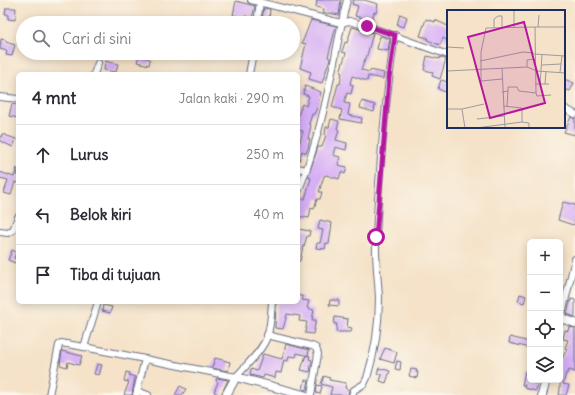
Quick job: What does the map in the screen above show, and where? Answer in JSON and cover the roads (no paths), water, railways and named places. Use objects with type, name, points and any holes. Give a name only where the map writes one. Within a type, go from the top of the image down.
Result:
[{"type":"street","points":[[251,0],[341,23],[349,21],[395,35],[447,55]]},
{"type":"street","points":[[300,186],[321,123],[347,0]]},
{"type":"street","points":[[258,16],[260,2]]},
{"type":"street","points":[[352,395],[354,390],[364,384],[367,378],[377,333],[379,296],[375,252],[389,78],[395,35]]},
{"type":"street","points":[[250,72],[252,60]]},
{"type":"street","points":[[95,72],[98,63]]},
{"type":"street","points":[[0,96],[16,99]]},
{"type":"street","points":[[565,109],[575,114]]},
{"type":"street","points":[[300,168],[306,170]]},
{"type":"street","points":[[0,232],[8,233],[13,230],[16,222]]},
{"type":"street","points":[[562,311],[575,259]]},
{"type":"street","points":[[84,347],[97,304]]},
{"type":"street","points":[[226,395],[236,377],[260,348],[268,335],[272,304]]},
{"type":"street","points":[[563,321],[575,323]]},
{"type":"street","points":[[268,335],[316,348],[318,354],[311,395]]},
{"type":"street","points":[[49,395],[59,345],[61,343],[236,377],[304,395]]},
{"type":"street","points":[[145,359],[136,393],[148,395]]},
{"type":"street","points":[[542,395],[545,383]]}]
